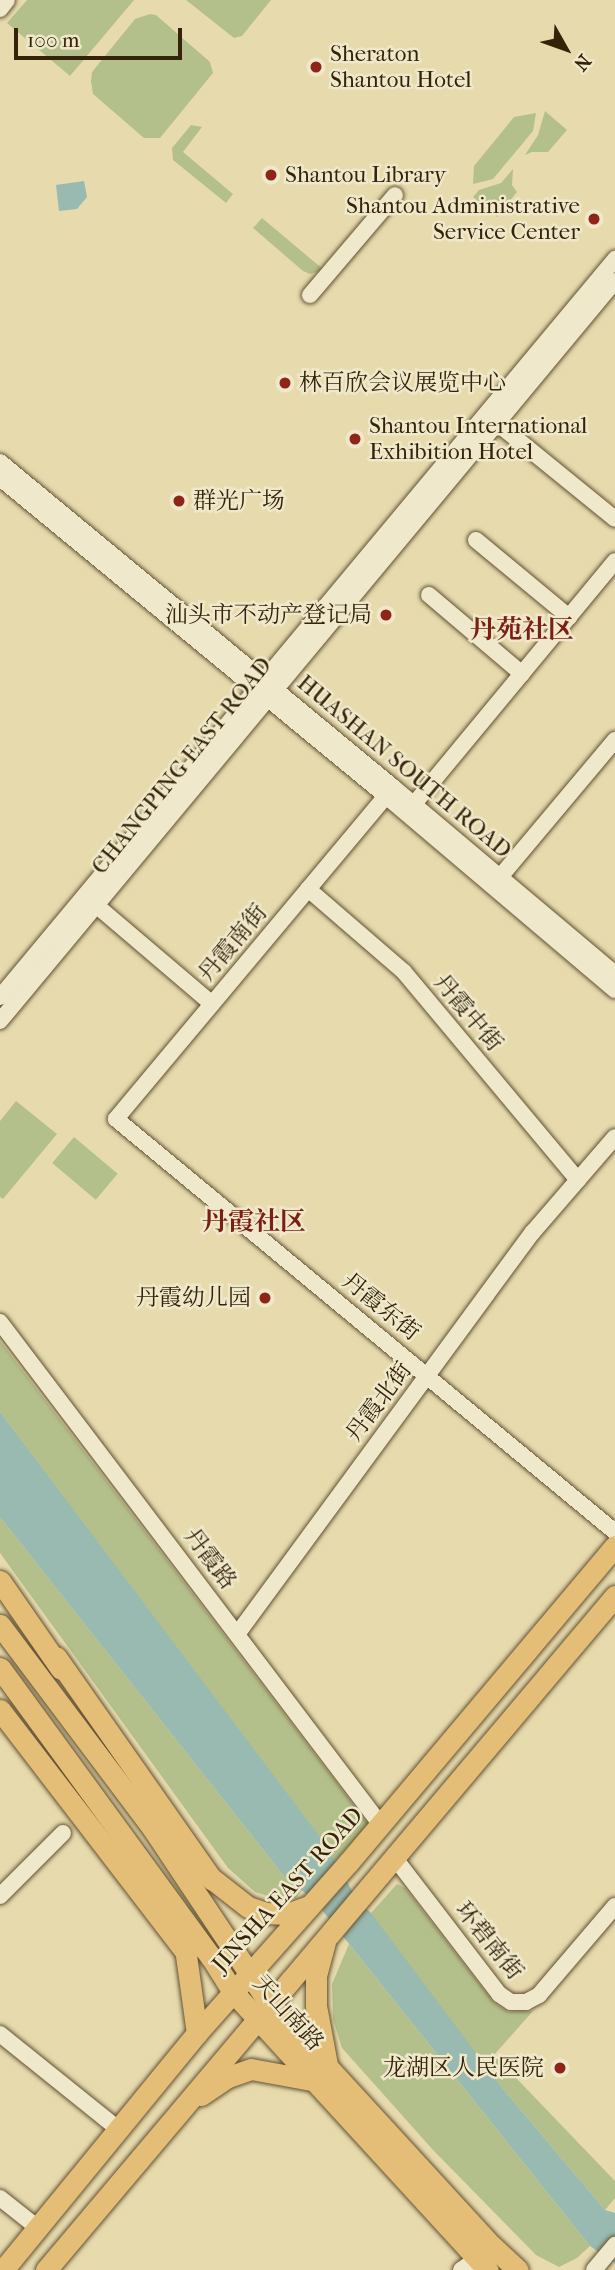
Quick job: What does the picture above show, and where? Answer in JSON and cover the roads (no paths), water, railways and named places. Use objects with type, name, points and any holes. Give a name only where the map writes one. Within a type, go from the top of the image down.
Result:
[{"type":"main road","name":"JINSHA EAST ROAD","points":[[3,2270],[117,2128],[233,1992],[382,1825],[615,1546]]},
{"type":"main road","name":"天山南路","points":[[0,1581],[212,1880]]},
{"type":"main road","points":[[46,2270],[615,1596]]},
{"type":"main road","name":"天山南路","points":[[0,1625],[153,1829],[249,1975],[262,2011]]},
{"type":"main road","name":"天山南路","points":[[56,1657],[104,1763]]},
{"type":"main road","name":"天山南路","points":[[0,1668],[233,1992],[262,2011],[320,2074],[518,2270]]},
{"type":"main road","points":[[0,1710],[71,1766]]},
{"type":"main road","points":[[0,1710],[187,1954]]},
{"type":"main road","points":[[153,1829],[248,1907],[266,1913],[287,1914],[311,1906]]},
{"type":"main road","points":[[175,1908],[187,1954],[197,2034]]},
{"type":"main road","points":[[179,2110],[228,2077],[251,2069],[320,2074],[316,1976],[329,1933]]},
{"type":"main road","name":"天山南路","points":[[320,2074],[475,2267]]},
{"type":"street","points":[[0,9],[7,0]]},
{"type":"street","points":[[310,295],[395,195]]},
{"type":"street","name":"CHANGPING EAST ROAD","points":[[2,1016],[97,906],[370,555],[615,259]]},
{"type":"street","name":"CHANGPING EAST ROAD","points":[[0,997],[497,423],[615,281]]},
{"type":"street","points":[[497,423],[615,519]]},
{"type":"street","name":"HUASHAN SOUTH ROAD","points":[[0,462],[615,990]]},
{"type":"street","name":"HUASHAN SOUTH ROAD","points":[[3,485],[414,804],[615,974]]},
{"type":"street","points":[[476,540],[569,617]]},
{"type":"street","points":[[414,804],[615,561]]},
{"type":"street","points":[[429,595],[522,674]]},
{"type":"street","points":[[500,877],[615,740]]},
{"type":"street","name":"丹霞南街","points":[[116,1119],[386,796]]},
{"type":"street","name":"丹霞中街","points":[[308,888],[404,972],[578,1180]]},
{"type":"street","points":[[97,906],[212,1004]]},
{"type":"street","name":"丹霞东街","points":[[116,1119],[615,1532]]},
{"type":"street","name":"丹霞北街","points":[[238,1633],[533,1232],[615,1138]]},
{"type":"street","name":"丹霞路","points":[[0,1322],[382,1825]]},
{"type":"street","points":[[0,1896],[62,1833]]},
{"type":"street","name":"环碧南街","points":[[394,1857],[499,1994],[511,2002],[526,2002],[539,1995],[615,1906]]},
{"type":"street","points":[[0,2034],[117,2128]]},
{"type":"street","points":[[0,2199],[38,2228]]},
{"type":"street","points":[[598,2265],[615,2245]]},
{"type":"water","points":[[84,181],[87,197],[77,209],[59,211],[56,185]]},
{"type":"water","points":[[0,1412],[326,1845],[358,1901],[371,1913],[503,2089],[605,2210],[615,2213],[615,2263],[590,2246],[314,1900],[284,1876],[0,1517]]},
{"type":"place","name":"Sheraton Shantou Hotel","points":[[316,67]]},
{"type":"place","name":"Shantou Library","points":[[271,175]]},
{"type":"place","name":"Shantou Administrative Service Center","points":[[594,219]]},
{"type":"place","name":"林百欣会议展览中心","points":[[285,383]]},
{"type":"place","name":"Shantou International Exhibition Hotel","points":[[355,439]]},
{"type":"place","name":"群光广场","points":[[179,501]]},
{"type":"place","name":"汕头市不动产登记局","points":[[386,615]]},
{"type":"place","name":"丹霞幼儿园","points":[[265,1298]]},
{"type":"place","name":"龙湖区人民医院","points":[[560,2068]]},
{"type":"district","name":"丹苑社区","points":[[522,630]]},
{"type":"district","name":"丹霞社区","points":[[254,1222]]}]
